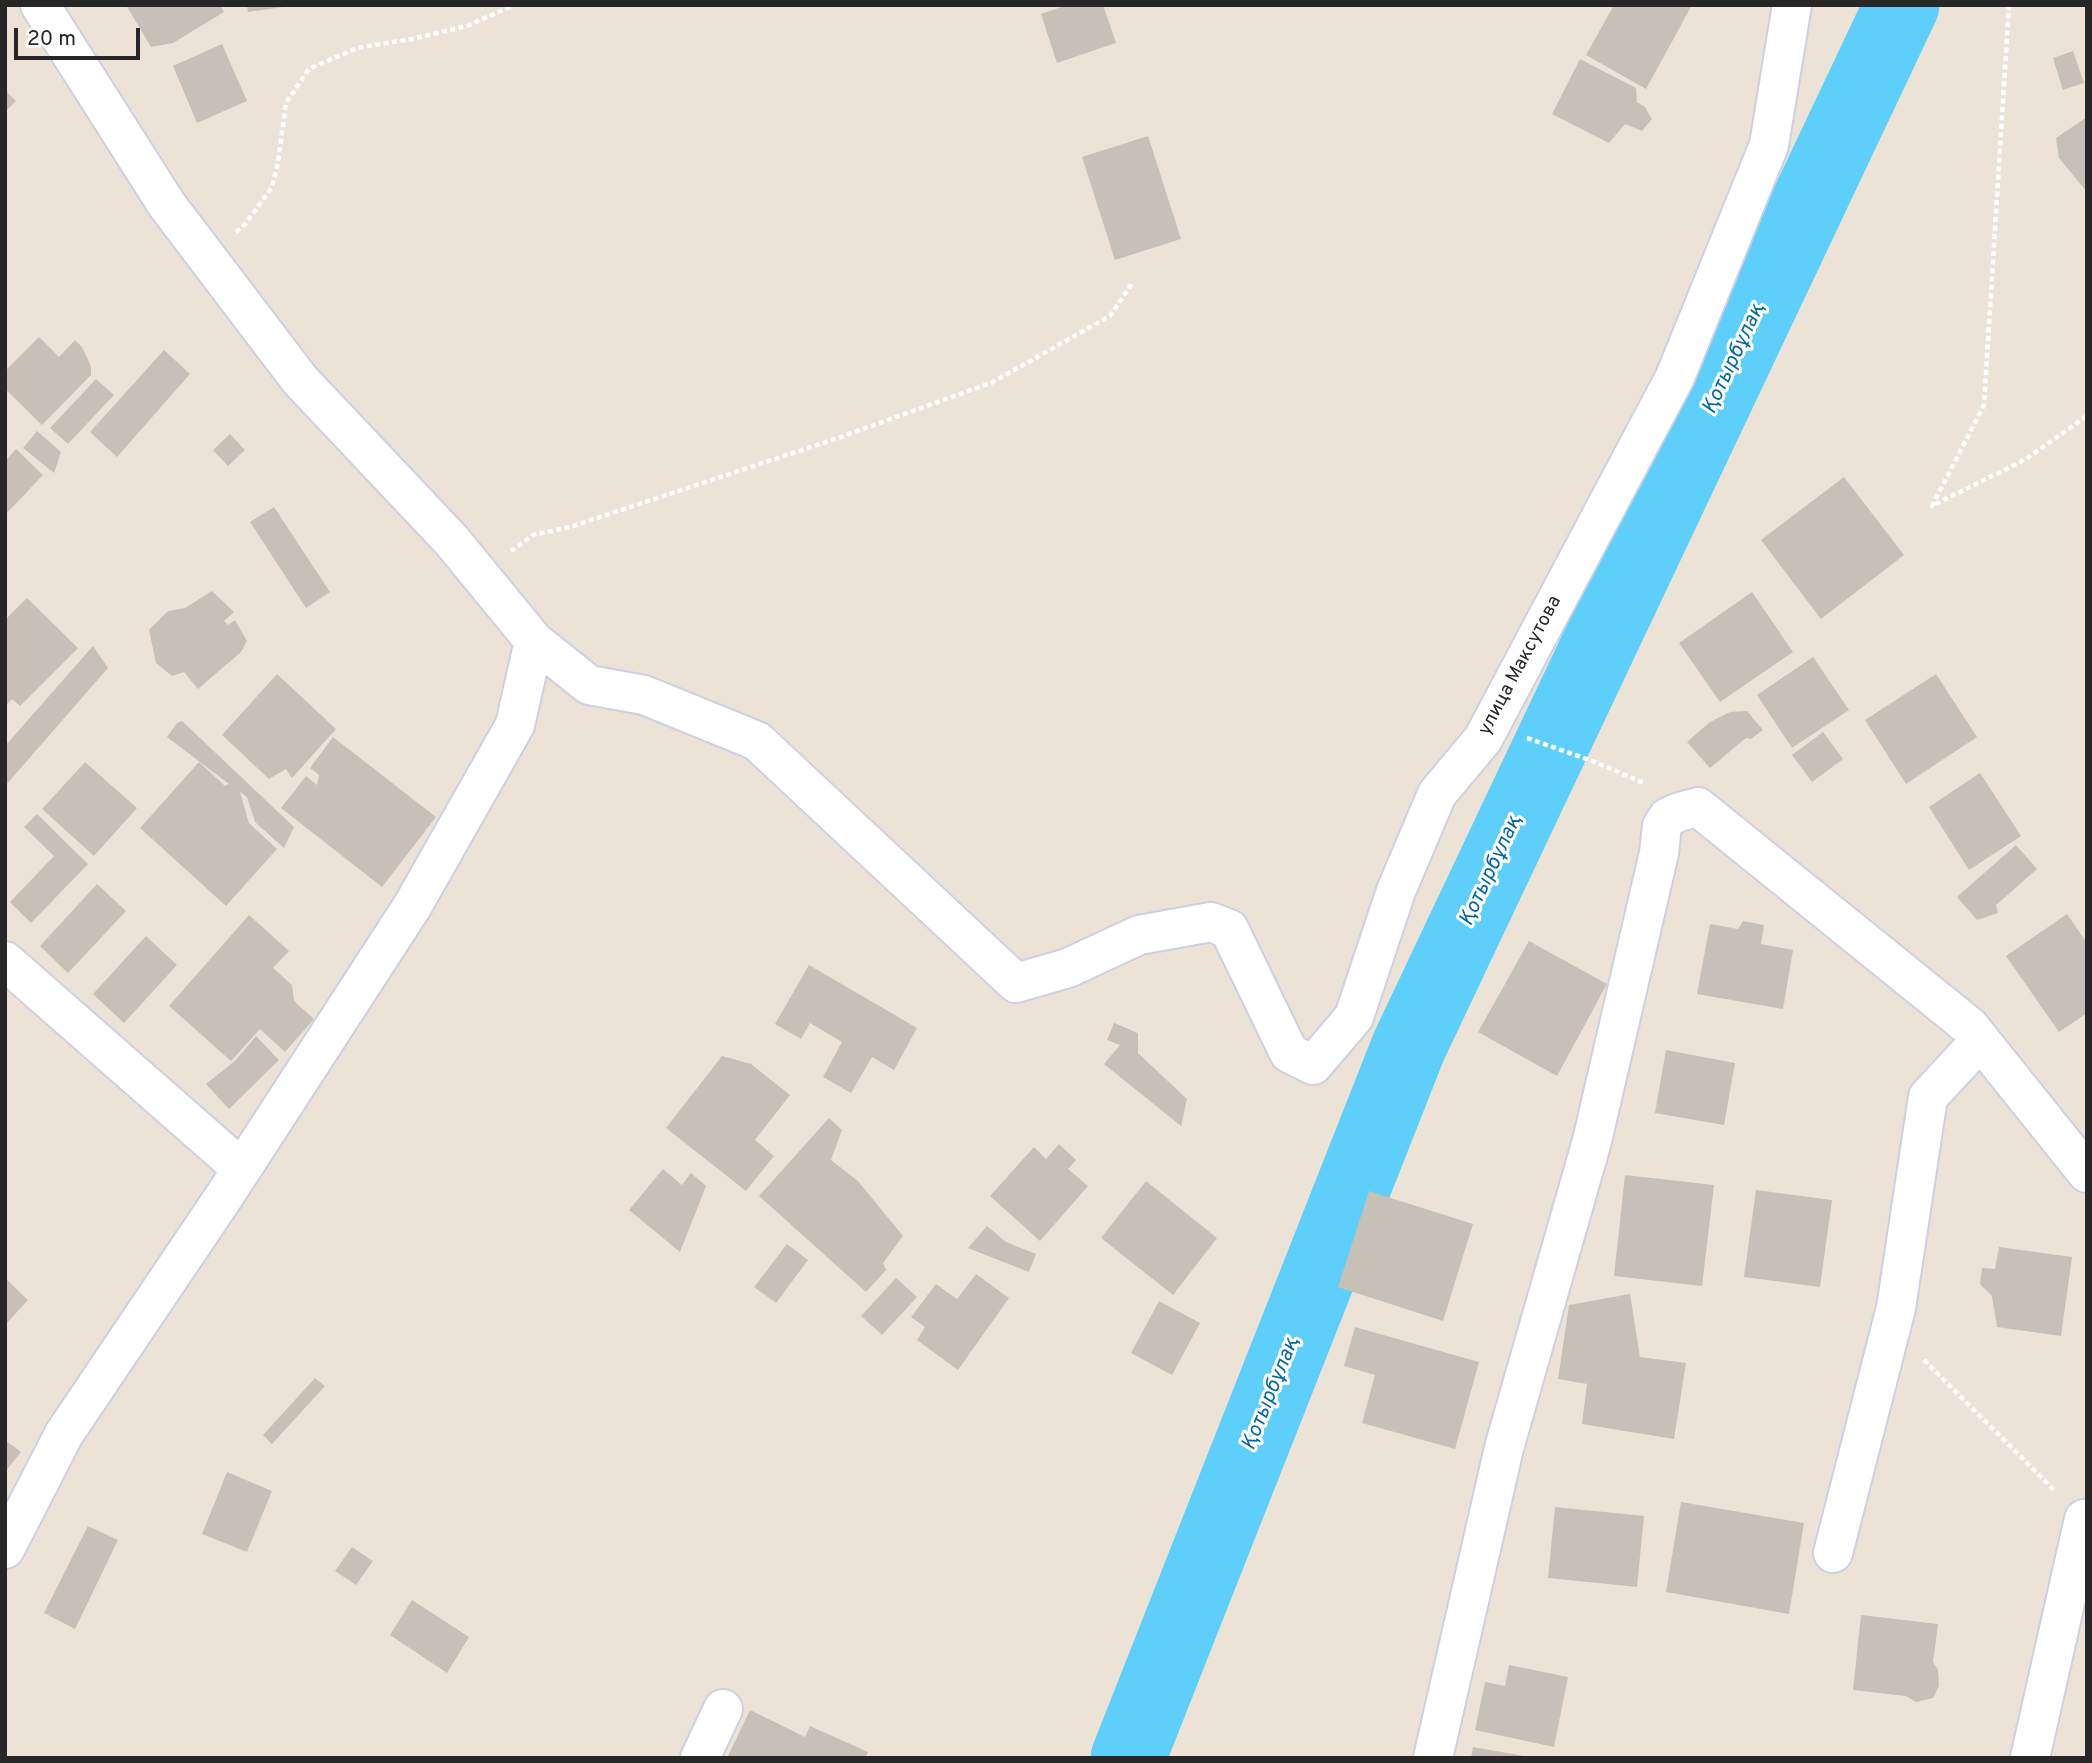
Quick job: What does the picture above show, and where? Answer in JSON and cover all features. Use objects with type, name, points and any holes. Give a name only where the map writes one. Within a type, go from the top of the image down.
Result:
[{"type":"street","points":[[5,1549],[64,1434],[242,1169],[413,905],[515,724],[534,641],[452,541],[300,380],[167,205],[40,5]]},
{"type":"street","name":"улица Максутова","points":[[534,641],[589,685],[644,695],[757,741],[1016,983],[1068,968],[1139,935],[1212,922],[1229,929],[1289,1053],[1313,1065],[1354,1017],[1396,891],[1437,794],[1483,739],[1675,377],[1769,145],[1792,5]]},
{"type":"street","points":[[1433,1758],[1504,1448],[1591,1141],[1659,853],[1662,826],[1668,817],[1699,807],[1969,1026],[2087,1173]]},
{"type":"street","points":[[5,961],[242,1169]]},
{"type":"street","points":[[1833,1553],[1896,1308],[1928,1097],[1980,1041]]},
{"type":"street","points":[[2030,1758],[2084,1519]]},
{"type":"street","points":[[700,1758],[723,1709]]},
{"type":"path","points":[[206,258],[246,223],[272,187],[286,103],[309,69],[356,48],[467,26],[514,5]]},
{"type":"path","points":[[2009,5],[1984,405],[1933,506],[2026,459],[2087,416]]},
{"type":"path","points":[[479,574],[533,534],[570,527],[832,440],[991,383],[1110,316],[1133,282]]},
{"type":"path","points":[[1519,735],[1595,762]]},
{"type":"path","points":[[1891,1327],[2084,1519]]},
{"type":"building","points":[[126,5],[220,5],[224,12],[173,43],[151,47]]},
{"type":"building","points":[[247,5],[283,5],[283,7],[248,12]]},
{"type":"building","points":[[1067,5],[1103,5],[1116,43],[1057,63],[1041,14]]},
{"type":"building","points":[[1614,5],[1692,5],[1646,89],[1586,55]]},
{"type":"building","points":[[222,44],[247,101],[197,123],[173,66]]},
{"type":"building","points":[[2073,51],[2084,83],[2063,90],[2053,58]]},
{"type":"building","points":[[1580,59],[1636,88],[1637,102],[1645,107],[1652,119],[1642,131],[1625,124],[1609,143],[1552,114]]},
{"type":"building","points":[[5,90],[16,101],[5,112]]},
{"type":"building","points":[[2087,117],[2087,192],[2059,158],[2056,138]]},
{"type":"building","points":[[1148,136],[1181,239],[1115,260],[1082,157]]},
{"type":"building","points":[[39,337],[59,357],[75,340],[82,347],[91,366],[91,375],[42,425],[5,389],[5,371]]},
{"type":"building","points":[[164,350],[190,374],[117,457],[90,432]]},
{"type":"building","points":[[96,379],[114,395],[68,444],[50,428]]},
{"type":"building","points":[[37,431],[61,452],[54,473],[23,448]]},
{"type":"building","points":[[230,434],[245,450],[228,466],[213,450]]},
{"type":"building","points":[[16,449],[43,475],[5,515],[5,461]]},
{"type":"building","points":[[1844,477],[1904,555],[1821,619],[1761,540]]},
{"type":"building","points":[[274,507],[330,592],[306,608],[250,522]]},
{"type":"building","points":[[212,591],[234,612],[224,621],[228,625],[235,620],[247,641],[241,652],[198,689],[184,672],[172,676],[156,663],[149,630],[168,611],[185,608]]},
{"type":"building","points":[[1752,592],[1793,652],[1720,702],[1679,643]]},
{"type":"building","points":[[27,598],[78,648],[20,706],[12,699],[5,706],[5,620]]},
{"type":"building","points":[[93,646],[108,668],[5,786],[5,746]]},
{"type":"building","points":[[1813,657],[1849,710],[1792,748],[1757,695]]},
{"type":"building","points":[[277,674],[336,729],[292,778],[286,769],[269,779],[222,735]]},
{"type":"building","points":[[1936,674],[1977,737],[1906,784],[1865,720]]},
{"type":"building","points":[[1747,711],[1763,730],[1751,739],[1746,738],[1710,768],[1687,742],[1710,722],[1730,712]]},
{"type":"building","points":[[182,721],[294,827],[284,848],[255,822],[247,797],[240,792],[249,823],[277,849],[226,906],[140,828],[199,762],[225,786],[229,784],[167,737],[177,723]]},
{"type":"building","points":[[1823,732],[1843,759],[1812,782],[1792,755]]},
{"type":"building","points":[[333,737],[436,817],[382,887],[281,808],[306,776],[317,785],[319,775],[310,768]]},
{"type":"building","points":[[85,762],[137,808],[94,856],[42,809]]},
{"type":"building","points":[[1980,773],[2021,836],[1969,870],[1929,807]]},
{"type":"building","points":[[37,814],[88,864],[31,923],[10,902],[54,856],[24,827]]},
{"type":"building","points":[[2016,845],[2037,869],[1996,905],[1998,913],[1977,920],[1957,897]]},
{"type":"building","points":[[97,884],[126,911],[68,973],[40,946]]},
{"type":"building","points":[[2067,914],[2087,943],[2087,1013],[2059,1032],[2006,956]]},
{"type":"building","points":[[249,915],[289,951],[273,968],[292,985],[294,1001],[314,1019],[285,1052],[260,1029],[231,1061],[169,1006]]},
{"type":"building","points":[[1743,921],[1764,925],[1761,944],[1793,950],[1783,1009],[1697,994],[1710,924],[1738,929]]},
{"type":"building","points":[[146,936],[177,965],[124,1023],[93,994]]},
{"type":"building","points":[[1529,941],[1607,984],[1557,1076],[1478,1032]]},
{"type":"building","points":[[809,965],[917,1028],[894,1070],[872,1057],[851,1093],[823,1077],[842,1042],[810,1023],[801,1039],[775,1024]]},
{"type":"building","points":[[1114,1023],[1138,1033],[1138,1053],[1187,1099],[1181,1126],[1104,1064],[1120,1045],[1107,1040]]},
{"type":"building","points":[[256,1036],[279,1060],[229,1109],[206,1084],[235,1061]]},
{"type":"building","points":[[1666,1050],[1735,1063],[1724,1125],[1655,1113]]},
{"type":"building","points":[[722,1056],[751,1064],[790,1095],[755,1140],[774,1156],[746,1191],[666,1128]]},
{"type":"building","points":[[829,1118],[842,1130],[831,1160],[858,1181],[903,1236],[883,1263],[886,1270],[866,1292],[759,1196]]},
{"type":"building","points":[[1059,1144],[1076,1160],[1068,1169],[1088,1186],[1040,1241],[990,1196],[1034,1147],[1046,1159]]},
{"type":"building","points":[[663,1169],[682,1185],[691,1173],[706,1186],[680,1252],[629,1210]]},
{"type":"building","points":[[1625,1175],[1714,1185],[1702,1286],[1614,1276]]},
{"type":"building","points":[[1146,1181],[1217,1238],[1173,1295],[1101,1238]]},
{"type":"building","points":[[1756,1190],[1832,1200],[1820,1287],[1744,1277]]},
{"type":"building","points":[[1369,1191],[1473,1224],[1443,1321],[1338,1287]]},
{"type":"building","points":[[987,1226],[1006,1242],[1036,1254],[1029,1272],[968,1248]]},
{"type":"building","points":[[787,1244],[808,1260],[776,1303],[754,1287]]},
{"type":"building","points":[[1999,1247],[2072,1257],[2061,1336],[1997,1327],[1992,1296],[1980,1284],[1982,1268],[1995,1269]]},
{"type":"building","points":[[976,1274],[1009,1298],[958,1370],[917,1340],[925,1327],[911,1317],[936,1284],[957,1299]]},
{"type":"building","points":[[5,1278],[28,1300],[5,1325]]},
{"type":"building","points":[[896,1278],[917,1297],[882,1335],[861,1316]]},
{"type":"building","points":[[1630,1294],[1640,1357],[1686,1363],[1674,1439],[1582,1424],[1587,1384],[1558,1379],[1569,1305]]},
{"type":"building","points":[[1159,1301],[1200,1323],[1172,1375],[1131,1353]]},
{"type":"building","points":[[1355,1327],[1479,1362],[1455,1449],[1362,1423],[1375,1375],[1344,1366]]},
{"type":"building","points":[[315,1378],[325,1386],[272,1444],[263,1435]]},
{"type":"building","points":[[5,1440],[21,1452],[5,1472]]},
{"type":"building","points":[[227,1472],[272,1491],[247,1552],[202,1534]]},
{"type":"building","points":[[1681,1502],[1804,1523],[1789,1614],[1666,1592]]},
{"type":"building","points":[[1555,1507],[1644,1516],[1637,1587],[1548,1578]]},
{"type":"building","points":[[88,1526],[118,1540],[75,1629],[44,1613]]},
{"type":"building","points":[[352,1547],[373,1561],[356,1585],[335,1571]]},
{"type":"building","points":[[412,1600],[469,1637],[447,1673],[390,1635]]},
{"type":"building","points":[[1861,1615],[1938,1624],[1933,1662],[1938,1670],[1939,1686],[1933,1698],[1916,1702],[1906,1696],[1853,1690]]},
{"type":"building","points":[[1509,1665],[1568,1677],[1554,1747],[1475,1730],[1485,1682],[1505,1686]]},
{"type":"building","points":[[750,1710],[805,1737],[810,1726],[868,1752],[865,1758],[727,1758]]},
{"type":"building","points":[[1473,1747],[1524,1756],[1524,1758],[1471,1758]]},
{"type":"waterway","name":"Қотырбұлақ","points":[[1128,1758],[1409,1046],[1902,5]]}]
